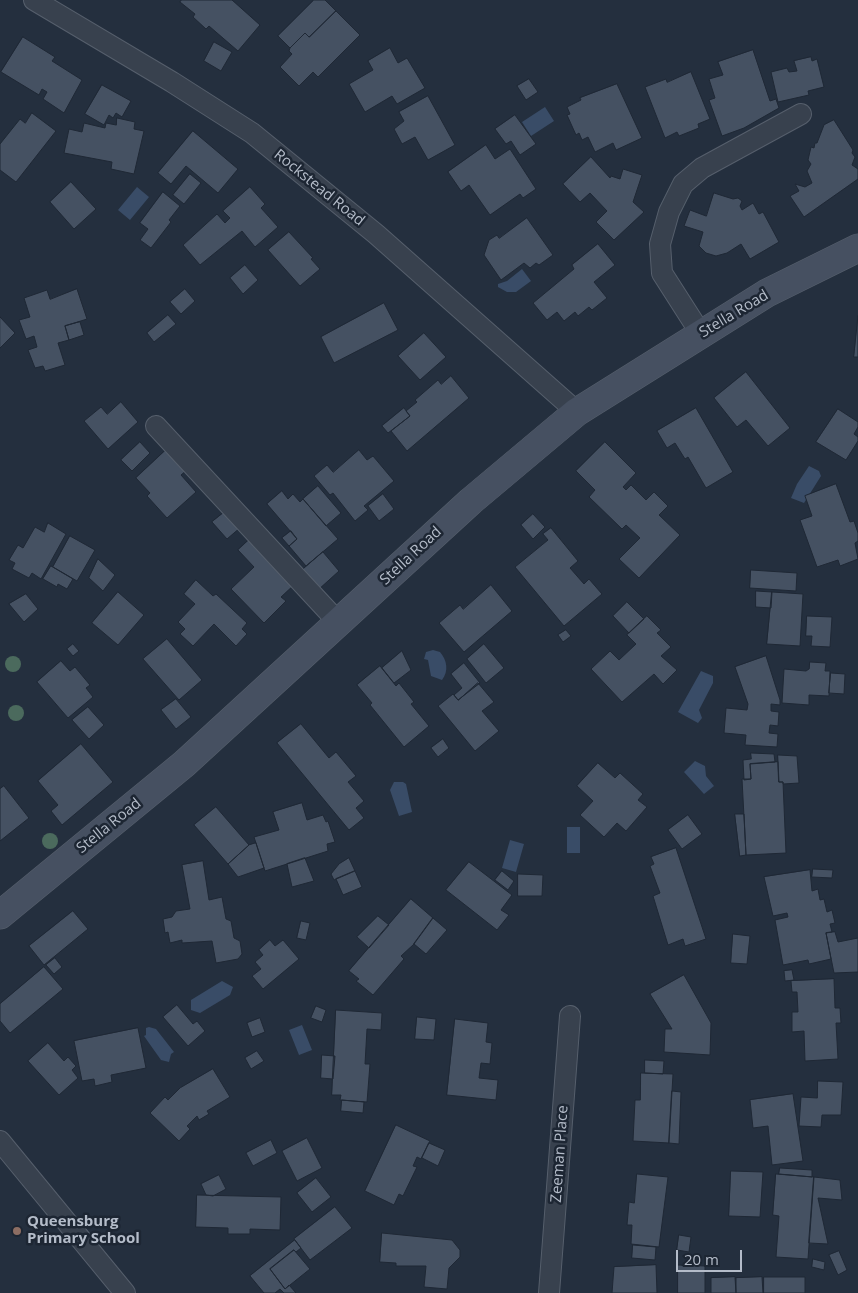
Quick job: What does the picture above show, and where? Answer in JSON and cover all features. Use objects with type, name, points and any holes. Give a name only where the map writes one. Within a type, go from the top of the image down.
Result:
[{"type":"main road","name":"Stella Road","points":[[0,915],[184,764],[471,501],[577,412],[767,293],[858,248]]},
{"type":"street","name":"Rockstead Road","points":[[34,0],[172,82],[252,134],[376,234],[577,412]]},
{"type":"street","points":[[701,334],[662,274],[660,244],[669,212],[684,184],[702,168],[801,114]]},
{"type":"street","points":[[156,426],[339,623]]},
{"type":"street","name":"Zeeman Place","points":[[549,1293],[570,1016]]},
{"type":"street","points":[[0,1141],[125,1293]]},
{"type":"water","points":[[545,107],[554,121],[531,136],[522,122]]},
{"type":"water","points":[[137,187],[149,197],[130,220],[118,210]]},
{"type":"water","points":[[522,269],[531,281],[516,292],[507,292],[498,287],[498,284],[507,281]]},
{"type":"water","points":[[809,466],[819,471],[821,476],[804,503],[791,498],[797,484]]},
{"type":"water","points":[[433,650],[440,652],[446,662],[446,673],[442,680],[431,676],[428,660],[424,659],[426,652]]},
{"type":"water","points":[[701,671],[713,676],[713,683],[699,710],[702,718],[698,723],[678,712]]},
{"type":"water","points":[[695,761],[705,766],[706,776],[714,786],[704,794],[684,772]]},
{"type":"water","points":[[394,782],[406,784],[412,812],[399,816],[390,790]]},
{"type":"water","points":[[567,827],[580,827],[580,853],[567,853]]},
{"type":"water","points":[[510,840],[524,844],[516,872],[502,868]]},
{"type":"water","points":[[222,981],[233,987],[230,995],[200,1013],[191,1010],[191,1000]]},
{"type":"water","points":[[302,1025],[312,1050],[299,1055],[289,1030]]},
{"type":"water","points":[[146,1028],[156,1029],[174,1052],[171,1054],[169,1062],[161,1060],[144,1036],[146,1035]]},
{"type":"building","points":[[182,0],[232,0],[260,25],[238,51],[209,26],[206,29],[193,17],[195,14],[180,2]]},
{"type":"building","points":[[314,0],[325,0],[336,11],[309,37],[305,33],[290,48],[278,36]]},
{"type":"building","points":[[336,11],[360,35],[318,77],[313,72],[299,86],[280,67],[292,54],[289,51],[290,48],[305,33],[309,37]]},
{"type":"building","points":[[23,37],[55,57],[52,61],[82,80],[64,113],[43,99],[47,92],[42,89],[39,95],[1,72]]},
{"type":"building","points":[[214,42],[232,52],[221,71],[204,61]]},
{"type":"building","points":[[390,48],[398,63],[407,58],[425,88],[397,104],[392,96],[365,112],[349,84],[373,70],[368,61]]},
{"type":"building","points":[[753,50],[770,101],[776,99],[779,108],[744,128],[722,136],[709,100],[715,98],[709,79],[723,75],[718,62]]},
{"type":"building","points":[[811,57],[812,61],[817,59],[824,87],[808,91],[809,95],[778,102],[771,72],[787,68],[789,72],[797,71],[794,61]]},
{"type":"building","points":[[691,72],[710,119],[698,124],[699,128],[679,136],[677,132],[665,138],[645,87],[666,79],[667,82]]},
{"type":"building","points":[[529,79],[538,92],[526,100],[517,86]]},
{"type":"building","points":[[617,84],[642,138],[616,150],[613,143],[595,152],[588,137],[582,140],[579,133],[576,135],[567,115],[570,114],[567,107],[581,100],[580,98]]},
{"type":"building","points":[[102,85],[131,101],[122,117],[116,113],[113,118],[109,115],[104,125],[85,114]]},
{"type":"building","points":[[428,96],[455,145],[428,160],[415,137],[402,144],[394,129],[404,121],[399,112]]},
{"type":"building","points":[[32,113],[56,131],[16,182],[0,170],[0,144],[20,119],[25,123]]},
{"type":"building","points":[[515,115],[536,144],[520,155],[511,141],[506,144],[495,129]]},
{"type":"building","points":[[117,118],[135,122],[134,129],[144,131],[134,174],[111,169],[112,162],[64,153],[69,129],[82,132],[84,123],[105,128],[106,123],[116,125]]},
{"type":"building","points":[[834,120],[853,150],[852,153],[855,157],[852,165],[858,169],[858,179],[804,217],[790,196],[799,191],[795,184],[805,187],[812,183],[807,171],[811,164],[808,160],[811,147],[814,148],[815,143],[817,143],[824,125]]},
{"type":"building","points":[[193,131],[238,169],[218,193],[186,166],[171,184],[158,173]]},
{"type":"building","points":[[486,145],[495,159],[510,149],[536,189],[523,198],[520,194],[490,215],[469,185],[461,191],[448,172]]},
{"type":"building","points":[[591,157],[610,178],[611,176],[620,179],[623,169],[642,175],[633,202],[644,212],[614,240],[596,222],[607,211],[590,193],[580,202],[563,184]]},
{"type":"building","points":[[190,174],[201,183],[184,204],[173,195]]},
{"type":"building","points":[[71,182],[96,209],[74,229],[50,202]]},
{"type":"building","points":[[250,187],[265,204],[261,208],[278,227],[255,247],[242,231],[200,265],[183,245],[217,214],[225,223],[230,218],[223,211]]},
{"type":"building","points":[[163,192],[180,206],[169,220],[171,222],[151,248],[140,240],[148,229],[140,223]]},
{"type":"building","points":[[714,193],[733,199],[738,198],[742,201],[740,206],[742,210],[753,203],[759,214],[763,212],[779,242],[750,259],[741,244],[727,253],[716,256],[706,253],[699,246],[703,232],[684,226],[690,210],[706,216]]},
{"type":"building","points":[[527,218],[553,255],[539,265],[536,263],[530,268],[524,263],[501,280],[484,255],[489,240],[497,235],[499,238]]},
{"type":"building","points":[[289,232],[313,258],[311,259],[320,269],[300,286],[268,250]]},
{"type":"building","points":[[598,244],[615,265],[594,282],[607,298],[592,310],[589,307],[578,316],[575,312],[564,321],[557,312],[547,320],[533,303],[574,269],[572,265]]},
{"type":"building","points":[[245,265],[258,280],[243,294],[230,278]]},
{"type":"building","points":[[77,289],[87,319],[65,326],[69,340],[58,343],[65,365],[45,371],[43,366],[35,368],[28,350],[37,347],[34,336],[26,339],[19,320],[30,317],[24,298],[47,290],[50,299]]},
{"type":"building","points":[[185,289],[195,301],[181,314],[170,302]]},
{"type":"building","points":[[384,303],[398,330],[334,363],[321,337]]},
{"type":"building","points":[[168,315],[176,324],[154,342],[147,333]]},
{"type":"building","points":[[858,316],[858,357],[854,357]]},
{"type":"building","points":[[0,317],[15,333],[0,348]]},
{"type":"building","points":[[80,322],[84,335],[69,340],[65,326]]},
{"type":"building","points":[[424,333],[446,357],[420,380],[398,356]]},
{"type":"building","points":[[746,372],[790,428],[768,446],[746,420],[737,427],[714,398]]},
{"type":"building","points":[[451,376],[469,398],[407,451],[391,431],[410,416],[406,411],[417,402],[415,400],[438,380],[441,384]]},
{"type":"building","points":[[121,402],[138,422],[108,449],[84,421],[101,407],[107,414]]},
{"type":"building","points":[[404,408],[410,416],[388,433],[382,426]]},
{"type":"building","points":[[696,408],[733,472],[706,488],[688,457],[685,459],[675,443],[667,448],[657,431]]},
{"type":"building","points":[[838,409],[858,422],[858,427],[854,434],[858,437],[858,441],[846,460],[816,442]]},
{"type":"building","points":[[140,442],[150,453],[132,471],[121,460]]},
{"type":"building","points":[[605,442],[636,473],[623,487],[626,490],[631,485],[646,500],[654,492],[668,506],[659,515],[680,535],[639,578],[619,559],[640,538],[626,525],[622,529],[589,497],[595,490],[576,471]]},
{"type":"building","points":[[167,449],[187,470],[181,475],[196,492],[167,518],[147,496],[150,493],[136,478]]},
{"type":"building","points":[[359,450],[367,460],[373,456],[394,481],[364,506],[368,510],[355,521],[333,493],[330,495],[314,476],[327,465],[333,472]]},
{"type":"building","points":[[836,484],[850,522],[854,521],[858,533],[858,541],[855,543],[858,559],[840,566],[838,560],[817,567],[800,520],[812,516],[805,496]]},
{"type":"building","points":[[318,486],[341,513],[326,526],[303,499]]},
{"type":"building","points":[[282,491],[288,499],[293,494],[300,502],[303,499],[338,539],[306,566],[289,546],[297,539],[267,504]]},
{"type":"building","points":[[383,494],[394,509],[379,521],[368,506]]},
{"type":"building","points":[[227,510],[241,527],[227,539],[212,522]]},
{"type":"building","points":[[533,514],[545,527],[533,539],[521,525]]},
{"type":"building","points":[[48,523],[66,534],[41,579],[32,573],[29,578],[12,569],[15,563],[9,560],[18,545],[23,548],[35,527],[44,532]]},
{"type":"building","points":[[551,528],[578,561],[570,568],[584,584],[589,579],[602,594],[564,626],[515,567],[548,540],[543,534]]},
{"type":"building","points":[[291,531],[297,539],[289,546],[282,538]]},
{"type":"building","points":[[70,536],[95,550],[77,581],[53,567]]},
{"type":"building","points":[[251,538],[295,584],[281,597],[286,601],[264,623],[231,589],[254,567],[238,550]]},
{"type":"building","points":[[323,552],[339,571],[318,590],[301,571]]},
{"type":"building","points":[[98,559],[115,575],[103,591],[89,578]]},
{"type":"building","points":[[51,566],[73,579],[67,589],[58,584],[57,587],[43,579]]},
{"type":"building","points":[[751,570],[797,573],[796,591],[750,588]]},
{"type":"building","points":[[196,580],[213,596],[216,594],[247,623],[242,629],[247,634],[236,646],[214,624],[193,646],[180,634],[185,629],[178,622],[195,604],[184,594]]},
{"type":"building","points":[[491,585],[512,611],[464,652],[439,623],[460,605],[463,609]]},
{"type":"building","points":[[756,591],[772,592],[771,608],[756,607]]},
{"type":"building","points":[[118,592],[144,615],[118,645],[92,623]]},
{"type":"building","points":[[772,592],[803,594],[800,646],[767,644]]},
{"type":"building","points":[[26,594],[38,609],[24,622],[9,604]]},
{"type":"building","points":[[627,602],[644,619],[629,633],[613,616]]},
{"type":"building","points":[[647,616],[661,630],[657,633],[671,647],[661,656],[677,670],[663,684],[654,674],[622,702],[591,669],[610,651],[619,660],[636,644],[627,635]]},
{"type":"building","points":[[807,616],[832,617],[830,647],[811,646],[812,636],[806,636]]},
{"type":"building","points":[[566,630],[571,636],[563,642],[558,635]]},
{"type":"building","points":[[167,639],[202,680],[179,700],[143,659]]},
{"type":"building","points":[[73,644],[79,651],[73,656],[67,649]]},
{"type":"building","points":[[484,644],[504,668],[486,683],[467,659]]},
{"type":"building","points":[[402,651],[411,670],[394,683],[382,668]]},
{"type":"building","points":[[766,656],[780,700],[780,705],[771,704],[771,711],[779,712],[778,726],[770,725],[769,733],[778,734],[777,747],[745,745],[746,735],[724,733],[726,708],[747,710],[748,704],[735,667]]},
{"type":"building","points":[[61,661],[70,671],[75,667],[90,685],[86,688],[93,697],[68,718],[37,682]]},
{"type":"building","points":[[810,662],[826,663],[825,671],[830,671],[829,696],[809,695],[809,705],[782,703],[784,669],[806,671],[809,669]]},
{"type":"building","points":[[464,663],[480,683],[458,700],[454,695],[462,688],[451,674]]},
{"type":"building","points":[[380,666],[396,686],[399,683],[414,702],[411,704],[429,726],[404,747],[370,705],[372,703],[357,685]]},
{"type":"building","points":[[831,673],[845,674],[844,694],[829,693]]},
{"type":"building","points":[[478,683],[494,702],[482,711],[499,731],[475,751],[438,706],[453,694],[458,700]]},
{"type":"building","points":[[176,699],[191,717],[176,729],[161,710]]},
{"type":"building","points":[[88,707],[104,725],[89,739],[72,720]]},
{"type":"building","points":[[301,724],[329,758],[336,752],[356,776],[348,782],[364,801],[356,808],[364,818],[349,830],[277,743]]},
{"type":"building","points":[[443,739],[449,748],[438,757],[431,748]]},
{"type":"building","points":[[81,744],[113,782],[62,825],[51,811],[58,805],[38,781]]},
{"type":"building","points":[[751,753],[774,754],[775,762],[750,764],[751,779],[744,780],[743,760],[751,759]]},
{"type":"building","points":[[778,755],[797,756],[799,783],[783,784],[783,782],[779,782]]},
{"type":"building","points":[[778,762],[779,782],[783,782],[786,853],[746,855],[742,779],[751,779],[750,764]]},
{"type":"building","points":[[598,763],[615,778],[620,773],[643,794],[638,800],[647,807],[626,831],[617,823],[604,837],[580,815],[593,801],[577,786]]},
{"type":"building","points":[[4,786],[29,818],[0,841],[0,789]]},
{"type":"building","points":[[302,803],[307,820],[323,815],[326,822],[328,821],[335,842],[327,844],[328,851],[265,871],[254,837],[279,830],[273,812]]},
{"type":"building","points":[[216,807],[249,845],[228,864],[194,825]]},
{"type":"building","points":[[735,814],[744,814],[746,855],[740,856]]},
{"type":"building","points":[[688,815],[702,834],[682,849],[668,830]]},
{"type":"building","points":[[256,843],[264,868],[238,877],[228,864],[249,845]]},
{"type":"building","points":[[676,848],[706,939],[685,946],[683,939],[668,945],[653,896],[660,893],[650,866],[654,864],[651,857]]},
{"type":"building","points":[[305,858],[314,881],[292,887],[287,864]]},
{"type":"building","points":[[349,858],[355,871],[334,880],[331,874],[339,864]]},
{"type":"building","points":[[203,861],[209,900],[222,897],[226,919],[231,921],[234,938],[240,941],[242,954],[238,959],[216,963],[212,941],[182,943],[182,940],[170,943],[168,932],[165,933],[163,919],[172,917],[176,911],[190,909],[182,865]]},
{"type":"building","points":[[469,862],[512,895],[501,910],[509,915],[497,930],[446,890]]},
{"type":"building","points":[[813,869],[833,870],[832,878],[812,877]]},
{"type":"building","points":[[810,870],[812,891],[818,889],[820,900],[824,899],[827,912],[832,910],[835,923],[830,924],[832,932],[826,933],[831,959],[809,964],[808,960],[783,965],[775,920],[788,917],[787,913],[773,916],[764,877]]},
{"type":"building","points":[[355,871],[362,887],[343,895],[336,879]]},
{"type":"building","points":[[502,871],[514,881],[508,890],[495,880]]},
{"type":"building","points":[[518,874],[543,875],[542,896],[518,896]]},
{"type":"building","points":[[411,899],[433,918],[414,944],[401,956],[404,959],[373,995],[356,981],[359,979],[349,971]]},
{"type":"building","points":[[73,911],[88,929],[44,965],[29,946]]},
{"type":"building","points":[[378,916],[389,925],[369,948],[357,937]]},
{"type":"building","points":[[433,918],[447,930],[426,954],[414,944]]},
{"type":"building","points":[[301,921],[310,923],[306,940],[297,938]]},
{"type":"building","points":[[835,932],[838,942],[858,938],[858,972],[834,973],[826,933]]},
{"type":"building","points":[[733,934],[750,936],[747,964],[731,963]]},
{"type":"building","points":[[270,940],[275,946],[283,940],[299,959],[263,989],[252,976],[261,969],[255,962],[263,955],[259,950]]},
{"type":"building","points":[[55,958],[62,967],[54,974],[46,965]]},
{"type":"building","points":[[44,967],[63,989],[10,1033],[0,1021],[0,1004]]},
{"type":"building","points":[[792,970],[794,980],[785,981],[784,971]]},
{"type":"building","points":[[684,975],[711,1023],[710,1055],[664,1052],[665,1029],[672,1029],[650,994]]},
{"type":"building","points":[[834,979],[835,1008],[840,1008],[841,1023],[836,1023],[838,1059],[805,1061],[804,1031],[792,1032],[792,1012],[798,1012],[797,992],[792,992],[791,981]]},
{"type":"building","points":[[177,1005],[193,1024],[197,1021],[205,1031],[188,1046],[163,1017]]},
{"type":"building","points":[[316,1006],[326,1010],[322,1022],[311,1018]]},
{"type":"building","points":[[336,1010],[382,1013],[381,1030],[367,1029],[365,1064],[370,1064],[367,1102],[340,1100],[341,1095],[332,1095]]},
{"type":"building","points":[[417,1017],[436,1019],[434,1040],[415,1039]]},
{"type":"building","points":[[260,1018],[265,1032],[252,1037],[247,1023]]},
{"type":"building","points":[[455,1019],[488,1023],[486,1042],[492,1043],[490,1064],[481,1063],[479,1078],[498,1080],[496,1100],[447,1095]]},
{"type":"building","points":[[138,1028],[146,1068],[111,1075],[112,1082],[95,1086],[94,1079],[82,1081],[74,1041]]},
{"type":"building","points":[[48,1043],[64,1061],[68,1057],[76,1066],[72,1070],[78,1078],[59,1095],[28,1061]]},
{"type":"building","points":[[257,1051],[264,1061],[251,1069],[245,1058]]},
{"type":"building","points":[[322,1055],[335,1056],[333,1079],[321,1078]]},
{"type":"building","points":[[645,1060],[664,1061],[663,1074],[645,1073]]},
{"type":"building","points":[[213,1069],[230,1097],[207,1111],[209,1114],[199,1120],[197,1116],[187,1126],[190,1129],[179,1141],[150,1113],[165,1097],[168,1100],[180,1088]]},
{"type":"building","points":[[641,1073],[673,1074],[669,1143],[633,1141],[635,1100],[640,1100]]},
{"type":"building","points":[[818,1081],[843,1082],[841,1115],[822,1115],[821,1127],[799,1126],[801,1097],[817,1098]]},
{"type":"building","points":[[672,1091],[681,1092],[679,1144],[669,1143]]},
{"type":"building","points":[[793,1094],[803,1161],[772,1165],[768,1126],[753,1128],[750,1100]]},
{"type":"building","points":[[342,1100],[364,1102],[363,1113],[341,1111]]},
{"type":"building","points":[[396,1125],[430,1141],[421,1159],[417,1157],[413,1166],[417,1167],[403,1196],[399,1194],[394,1205],[365,1191]]},
{"type":"building","points":[[307,1138],[322,1168],[297,1181],[282,1151]]},
{"type":"building","points":[[271,1140],[277,1153],[253,1166],[246,1153]]},
{"type":"building","points":[[429,1143],[445,1150],[438,1166],[422,1158]]},
{"type":"building","points":[[780,1168],[812,1170],[812,1177],[779,1174]]},
{"type":"building","points":[[731,1171],[763,1172],[760,1217],[729,1216]]},
{"type":"building","points":[[637,1174],[668,1177],[659,1247],[631,1244],[632,1225],[627,1225],[629,1202],[634,1203]]},
{"type":"building","points":[[776,1174],[814,1177],[808,1259],[776,1257],[779,1216],[773,1215]]},
{"type":"building","points":[[219,1175],[226,1189],[213,1196],[206,1195],[201,1184]]},
{"type":"building","points":[[814,1177],[840,1180],[842,1200],[818,1198],[828,1244],[809,1243]]},
{"type":"building","points":[[316,1178],[331,1197],[312,1212],[297,1193]]},
{"type":"building","points":[[197,1195],[281,1197],[280,1230],[250,1229],[250,1234],[228,1234],[228,1228],[196,1227]]},
{"type":"building","points":[[335,1207],[352,1228],[310,1260],[294,1239]]},
{"type":"building","points":[[382,1233],[452,1240],[460,1250],[460,1257],[449,1268],[447,1289],[424,1287],[426,1266],[396,1266],[396,1263],[380,1262]]},
{"type":"building","points":[[679,1235],[691,1237],[689,1252],[677,1250]]},
{"type":"building","points":[[295,1240],[301,1248],[296,1252],[294,1250],[270,1269],[285,1289],[289,1285],[296,1293],[284,1293],[280,1289],[275,1293],[264,1293],[250,1276]]},
{"type":"building","points":[[633,1245],[656,1247],[655,1260],[632,1258]]},
{"type":"building","points":[[294,1250],[310,1269],[285,1289],[270,1269]]},
{"type":"building","points":[[839,1251],[847,1270],[838,1275],[829,1255]]},
{"type":"building","points":[[813,1259],[825,1262],[824,1270],[812,1267]]},
{"type":"building","points":[[656,1265],[657,1293],[612,1293],[614,1267]]},
{"type":"building","points":[[678,1265],[705,1266],[705,1293],[678,1293]]},
{"type":"building","points":[[735,1277],[736,1293],[711,1293],[711,1278]]},
{"type":"building","points":[[762,1277],[763,1293],[736,1293],[736,1278]]},
{"type":"building","points":[[764,1277],[805,1277],[805,1293],[764,1293]]},
{"type":"place","name":"Queensburg Primary School","points":[[17,1231]]}]
